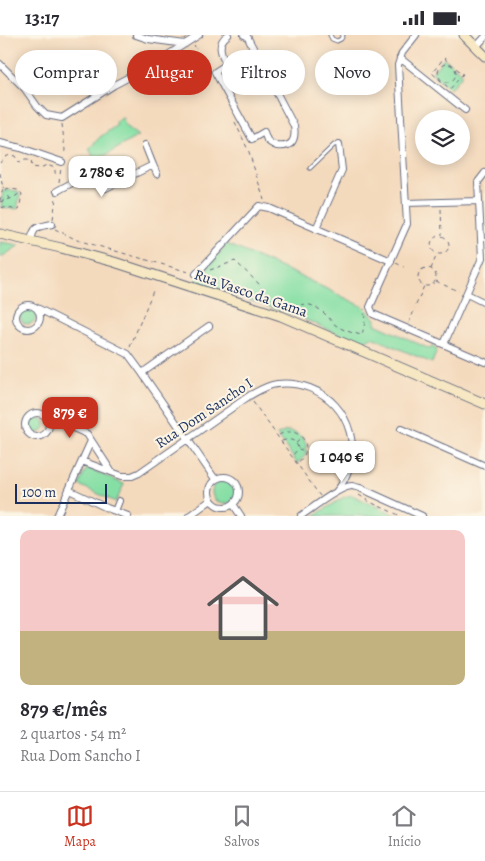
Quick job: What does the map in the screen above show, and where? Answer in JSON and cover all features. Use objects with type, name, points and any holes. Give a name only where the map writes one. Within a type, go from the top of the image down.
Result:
[{"type":"street","points":[[136,35],[148,39],[188,42]]},
{"type":"street","points":[[2,69],[26,89],[37,106],[46,115],[62,118],[114,85],[152,65],[198,35]]},
{"type":"street","points":[[228,35],[222,42],[221,54],[227,65],[215,72],[252,139],[264,132],[267,140],[272,145],[288,146],[293,141],[295,135],[294,126],[247,36],[244,35]]},
{"type":"street","points":[[416,35],[402,53],[398,65],[407,223],[370,307],[373,315],[485,362]]},
{"type":"street","points":[[464,35],[485,56]]},
{"type":"street","points":[[476,47],[485,37]]},
{"type":"street","points":[[400,58],[465,110]]},
{"type":"street","points":[[399,77],[405,71],[415,70]]},
{"type":"street","points":[[0,143],[62,162]]},
{"type":"street","points":[[316,229],[342,170],[339,144]]},
{"type":"street","points":[[145,145],[157,174]]},
{"type":"street","points":[[57,191],[90,173],[95,174],[102,187],[106,188],[153,165]]},
{"type":"street","points":[[444,344],[482,258],[478,181],[485,173]]},
{"type":"street","points":[[406,203],[478,201]]},
{"type":"street","points":[[196,274],[259,206],[269,208],[391,261]]},
{"type":"street","points":[[30,241],[33,232],[38,227],[52,224]]},
{"type":"street","name":"Rua Vasco da Gama","points":[[0,234],[61,247],[114,262],[281,316],[485,405]]},
{"type":"street","points":[[467,294],[485,303]]},
{"type":"street","points":[[28,305],[36,306],[46,317],[29,329],[21,327],[16,321],[16,313],[21,307],[28,305]]},
{"type":"street","points":[[36,306],[46,317],[128,354],[215,479]]},
{"type":"street","points":[[142,373],[209,326]]},
{"type":"street","name":"Rua Dom Sancho I","points":[[82,461],[122,476],[132,476],[249,396],[276,384],[292,384],[305,386],[319,392],[341,412],[348,423],[353,444],[350,465]]},
{"type":"street","points":[[59,424],[54,423],[46,434],[42,437],[36,437],[26,431],[25,422],[28,416],[37,412],[42,413],[59,424],[87,435],[111,471]]},
{"type":"street","points":[[45,414],[50,427]]},
{"type":"street","points":[[401,429],[485,465]]},
{"type":"street","points":[[57,516],[91,441]]},
{"type":"street","points":[[350,465],[352,480],[358,491]]},
{"type":"street","points":[[336,492],[344,481],[350,465]]},
{"type":"street","points":[[211,503],[209,487],[215,479],[224,476],[234,480],[238,485],[239,495],[232,507]]},
{"type":"street","points":[[301,516],[336,492],[352,486],[358,491],[422,516]]},
{"type":"street","points":[[68,491],[128,516]]},
{"type":"street","points":[[115,511],[119,501]]},
{"type":"street","points":[[211,503],[232,507],[241,516]]},
{"type":"street","points":[[189,516],[211,503]]},
{"type":"lane","points":[[330,35],[337,41],[343,35]]},
{"type":"lane","points":[[310,168],[334,145],[339,144]]},
{"type":"path","points":[[188,42],[193,50]]},
{"type":"path","points":[[444,58],[463,74],[450,89],[440,80],[432,73],[444,58]]},
{"type":"path","points":[[445,64],[454,66],[456,75],[452,81],[448,83],[440,80],[438,69],[445,64]]},
{"type":"path","points":[[62,118],[65,150],[52,224],[56,230],[77,240],[196,274],[235,261],[259,284],[270,299],[294,308],[299,304],[306,303],[316,307],[332,323],[352,333],[362,335],[365,322],[364,307]]},
{"type":"path","points":[[233,118],[248,152],[263,198],[269,208]]},
{"type":"path","points":[[0,163],[10,155],[15,156],[19,163],[25,159],[31,160],[32,167],[40,168],[47,165],[55,169],[56,175]]},
{"type":"path","points":[[0,173],[2,183],[10,199]]},
{"type":"path","points":[[4,188],[1,191],[0,202],[21,193]]},
{"type":"path","points":[[4,188],[18,190],[21,193]]},
{"type":"path","points":[[0,207],[19,210],[21,193]]},
{"type":"path","points":[[441,207],[442,235]]},
{"type":"path","points":[[442,235],[447,238],[450,244],[446,252],[440,254],[433,250],[431,244],[436,236],[442,235]]},
{"type":"path","points":[[431,269],[437,253]]},
{"type":"path","points":[[391,261],[404,267]]},
{"type":"path","points":[[423,269],[431,269],[436,273],[435,281],[430,286],[424,286],[418,279],[419,273],[423,269]]},
{"type":"path","points":[[414,271],[419,273]]},
{"type":"path","points":[[435,281],[467,294]]},
{"type":"path","points":[[407,329],[424,286]]},
{"type":"path","points":[[129,350],[153,291]]},
{"type":"path","points":[[36,306],[27,303],[17,306],[13,317],[15,326],[21,330],[34,331],[40,325],[42,319],[46,317]]},
{"type":"path","points":[[249,396],[323,501]]},
{"type":"path","points":[[45,414],[34,410],[24,417],[22,427],[26,435],[36,440],[42,439],[48,436],[54,426],[59,424]]},
{"type":"path","points":[[277,435],[290,431],[298,433],[303,438],[306,452],[297,463]]},
{"type":"path","points":[[296,443],[303,438]]},
{"type":"path","points":[[281,441],[290,439],[296,443],[298,449]]},
{"type":"path","points":[[298,449],[306,452]]},
{"type":"path","points":[[292,457],[298,449]]},
{"type":"path","points":[[358,491],[370,502],[401,516]]},
{"type":"path","points":[[211,503],[222,510],[232,507]]},
{"type":"green space","points":[[444,58],[463,74],[450,89],[432,73]]},
{"type":"green space","points":[[123,118],[125,126],[138,136],[96,161],[89,149],[100,137],[117,125],[115,121]]},
{"type":"green space","points":[[3,191],[17,191],[20,195],[17,209],[1,207]]},
{"type":"green space","points":[[0,242],[20,245],[0,258]]},
{"type":"green space","points":[[227,244],[364,307],[376,319],[375,324],[430,349],[432,346],[437,350],[432,363],[372,337],[360,343],[299,317],[195,282]]},
{"type":"green space","points":[[28,308],[36,316],[28,324],[20,316]]},
{"type":"green space","points":[[37,417],[45,425],[37,433],[29,425]]},
{"type":"green space","points":[[286,431],[299,435],[306,443],[306,454],[297,463],[277,435]]},
{"type":"green space","points":[[87,468],[124,484],[116,502],[79,485]]},
{"type":"green space","points":[[224,480],[232,484],[236,492],[232,500],[224,504],[216,500],[212,492],[216,484]]},
{"type":"green space","points":[[352,495],[398,516],[314,516],[344,497]]}]
